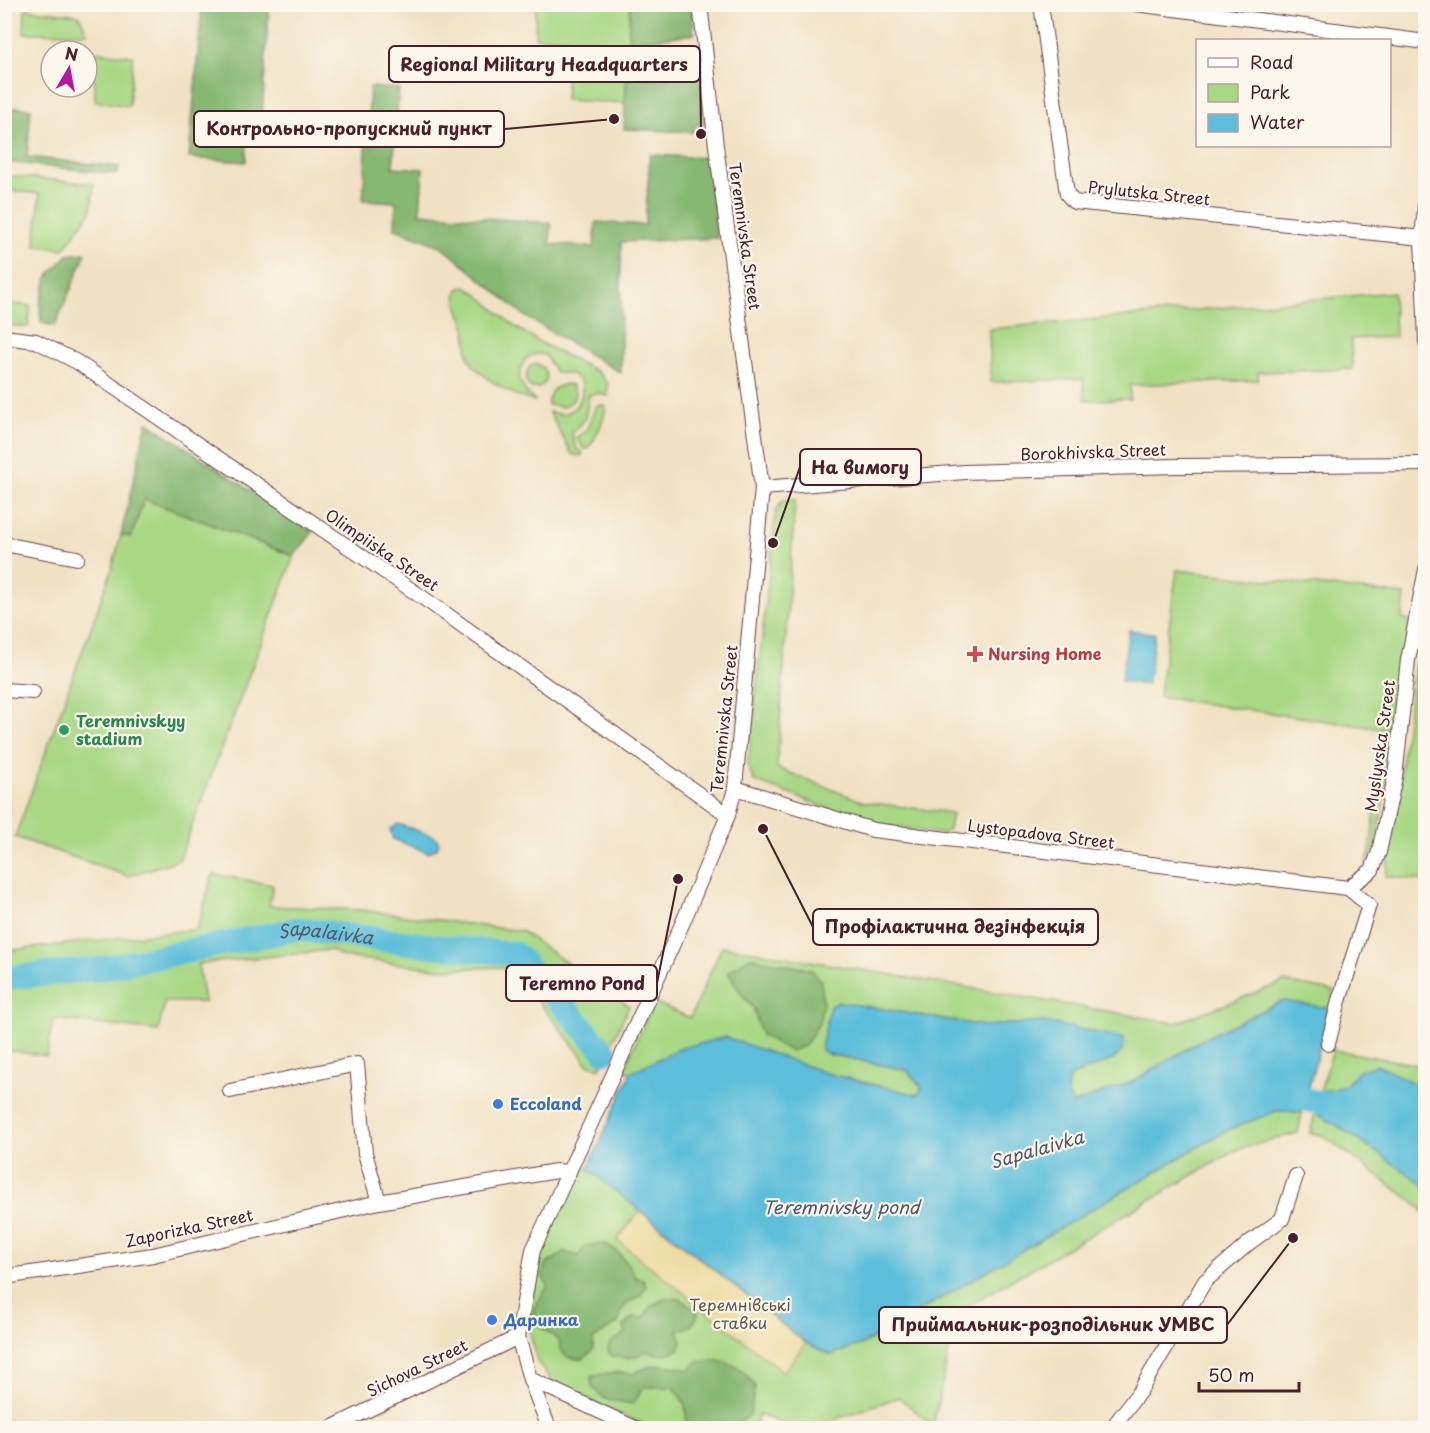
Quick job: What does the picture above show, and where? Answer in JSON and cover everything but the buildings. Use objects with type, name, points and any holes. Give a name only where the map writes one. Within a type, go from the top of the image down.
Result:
[{"type":"street","name":"Teremnivska Street","points":[[549,1428],[530,1379],[518,1337],[533,1250],[678,933],[728,815],[735,788],[762,488],[716,146],[700,4]]},
{"type":"street","name":"Prylutska Street","points":[[1041,4],[1067,194],[1074,202],[1422,238]]},
{"type":"street","points":[[1136,4],[1425,42]]},
{"type":"street","points":[[1425,196],[1422,238],[1425,342]]},
{"type":"street","name":"Olimpiiska Street","points":[[4,337],[36,341],[76,362],[432,604],[728,815]]},
{"type":"street","name":"Borokhivska Street","points":[[762,488],[977,472],[1176,466],[1425,464]]},
{"type":"street","points":[[4,544],[77,558]]},
{"type":"street","name":"Myslyvska Street","points":[[1348,888],[1372,870],[1379,852],[1395,777],[1408,660],[1425,569]]},
{"type":"street","points":[[4,690],[33,692]]},
{"type":"street","name":"Lystopadova Street","points":[[735,788],[873,830],[1348,888]]},
{"type":"street","points":[[1328,1044],[1369,905],[1348,888]]},
{"type":"street","points":[[230,1090],[357,1064],[365,1152],[379,1202]]},
{"type":"street","name":"Zaporizka Street","points":[[4,1277],[153,1255],[379,1202],[556,1171],[569,1172]]},
{"type":"street","points":[[1112,1428],[1140,1391],[1205,1281],[1282,1219],[1296,1176]]},
{"type":"street","name":"Sichova Street","points":[[331,1428],[518,1337]]},
{"type":"street","points":[[530,1379],[635,1428]]},
{"type":"green space","points":[[202,5],[269,5],[262,117],[248,117],[246,162],[189,158]]},
{"type":"green space","points":[[536,5],[630,5],[626,103],[565,100],[568,38],[535,37]]},
{"type":"green space","points":[[630,5],[691,5],[694,34],[644,40],[649,78],[699,76],[704,124],[694,126],[694,132],[624,129]]},
{"type":"green space","points":[[25,9],[79,15],[87,33],[24,33]]},
{"type":"green space","points":[[99,52],[133,56],[129,106],[95,101],[99,99]]},
{"type":"green space","points":[[370,87],[399,89],[393,167],[423,169],[420,213],[551,223],[550,244],[594,247],[596,222],[645,225],[650,155],[708,158],[717,238],[621,242],[621,373],[526,317],[441,246],[395,229],[396,202],[363,200]]},
{"type":"green space","points":[[14,107],[31,109],[27,157],[119,167],[118,174],[5,162]]},
{"type":"green space","points":[[10,176],[94,184],[91,211],[64,249],[35,246],[40,194],[8,190]]},
{"type":"green space","points":[[86,253],[55,326],[41,323],[40,304],[48,276],[68,255]]},
{"type":"green space","points":[[466,287],[514,326],[539,342],[598,372],[608,384],[608,396],[597,393],[589,395],[585,419],[572,433],[576,448],[583,453],[581,456],[572,454],[549,412],[563,414],[575,407],[582,396],[581,383],[571,374],[556,373],[545,355],[539,354],[529,357],[523,363],[519,379],[526,392],[535,401],[508,391],[488,379],[473,365],[467,350],[466,329],[457,303],[458,289]]},
{"type":"green space","points":[[1393,292],[1395,337],[1351,339],[1352,369],[1258,372],[1258,380],[1130,385],[1130,399],[1085,400],[1083,379],[991,382],[989,329]]},
{"type":"green space","points":[[4,303],[31,306],[28,327],[5,325]]},
{"type":"green space","points":[[536,364],[543,368],[547,376],[539,388],[531,388],[526,381],[527,372],[531,365]]},
{"type":"green space","points":[[566,384],[572,385],[575,394],[573,400],[564,407],[548,405],[552,391]]},
{"type":"green space","points":[[596,406],[606,407],[594,440],[588,449],[583,448],[577,438],[587,429]]},
{"type":"green space","points":[[147,422],[313,532],[294,556],[144,499],[131,537],[121,535]]},
{"type":"green space","points":[[144,499],[294,556],[179,860],[128,876],[15,837],[111,572],[121,535],[131,537]]},
{"type":"green space","points":[[795,500],[777,768],[864,802],[952,813],[949,829],[943,834],[868,823],[754,781],[748,766],[776,511],[782,501]]},
{"type":"green space","points":[[1177,570],[1405,595],[1402,619],[1411,621],[1395,746],[1374,851],[1366,863],[1370,851],[1389,730],[1159,697]]},
{"type":"green space","points":[[1415,663],[1426,665],[1425,881],[1386,876]]},
{"type":"green space","points":[[213,874],[273,885],[269,906],[361,910],[521,931],[629,1006],[600,1068],[589,1065],[511,967],[441,969],[343,957],[331,950],[198,964],[204,1002],[165,1002],[158,1031],[53,1019],[47,1056],[5,1050],[5,951],[197,929]]},
{"type":"green space","points":[[722,946],[1176,1023],[1284,982],[1334,991],[1309,1087],[1072,1104],[1067,1091],[1069,1077],[1114,1059],[1044,1022],[984,1026],[839,1002],[821,1049],[828,1054],[907,1070],[922,1088],[917,1096],[640,1211],[617,1240],[806,1343],[733,1285],[1211,1120],[1277,1111],[1302,1112],[1298,1133],[1236,1150],[957,1312],[933,1426],[899,1397],[810,1428],[797,1428],[759,1415],[754,1428],[651,1428],[554,1384],[537,1361],[528,1323],[540,1253],[580,1166],[588,1168],[631,1073],[624,1069],[654,1002],[690,1018]]},
{"type":"green space","points":[[750,957],[812,970],[821,981],[823,1002],[819,1023],[805,1046],[790,1051],[761,1035],[754,1009],[728,972]]},
{"type":"green space","points":[[1333,1050],[1425,1066],[1425,1144],[1320,1091]]},
{"type":"green space","points":[[1315,1113],[1422,1183],[1425,1188],[1425,1215],[1420,1207],[1322,1135],[1310,1134]]},
{"type":"green space","points":[[606,1244],[623,1258],[635,1277],[643,1279],[646,1287],[639,1297],[628,1302],[622,1310],[618,1323],[593,1339],[593,1350],[583,1359],[569,1358],[561,1351],[559,1341],[535,1322],[533,1310],[548,1286],[542,1276],[545,1265],[565,1252],[579,1256],[585,1246]]},
{"type":"green space","points":[[666,1298],[681,1299],[698,1312],[691,1325],[678,1331],[682,1341],[679,1350],[664,1355],[644,1351],[633,1357],[612,1356],[608,1350],[610,1343],[626,1333],[624,1326],[633,1317],[643,1318],[651,1306]]},
{"type":"green space","points":[[716,1360],[738,1368],[755,1386],[750,1414],[741,1422],[745,1428],[687,1427],[685,1404],[674,1387],[643,1387],[633,1404],[605,1399],[592,1387],[591,1377],[602,1374],[618,1372],[634,1374],[648,1367],[661,1365],[690,1370],[697,1362]]},
{"type":"sand","name":"Теремнівські ставки","points":[[640,1211],[806,1343],[783,1372],[617,1240]]},
{"type":"water","points":[[1129,630],[1155,634],[1147,685],[1121,681]]},
{"type":"water","points":[[398,824],[436,837],[439,843],[437,848],[428,853],[393,839],[390,830]]},
{"type":"water","name":"Teremnivsky pond","points":[[1282,1001],[1330,1008],[1302,1112],[1277,1111],[1225,1131],[865,1343],[831,1355],[806,1343],[588,1169],[631,1072],[682,1048],[726,1037],[829,1074],[917,1095],[922,1088],[907,1070],[828,1054],[821,1049],[830,1006],[839,1002],[984,1026],[1044,1022],[1124,1038],[1123,1050],[1114,1059],[1069,1077],[1067,1091],[1073,1104],[1134,1081],[1203,1039]]},
{"type":"water","points":[[1377,1065],[1413,1083],[1425,1086],[1425,1188],[1422,1183],[1315,1113],[1320,1091],[1346,1085],[1359,1071]]},
{"type":"waterway","name":"Sapalaivka","points":[[4,978],[98,969],[298,929],[516,954],[605,1052]]},
{"type":"waterway","name":"Sapalaivka","points":[[1273,1091],[1332,1106],[1345,1114]]},
{"type":"place","name":"Контрольно-пропускний пункт","points":[[614,119]]},
{"type":"place","name":"Regional Military Headquarters","points":[[701,134]]},
{"type":"place","name":"На вимогу","points":[[773,543]]},
{"type":"place","name":"Nursing Home","points":[[975,654]]},
{"type":"place","name":"Teremnivskyy stadium","points":[[64,730]]},
{"type":"place","name":"Профілактична дезінфекція","points":[[763,829]]},
{"type":"place","name":"Teremno Pond","points":[[678,879]]},
{"type":"place","name":"Eccoland","points":[[498,1104]]},
{"type":"place","name":"Приймальник-розподільник УМВС","points":[[1293,1238]]},
{"type":"place","name":"Даринка","points":[[492,1320]]}]
